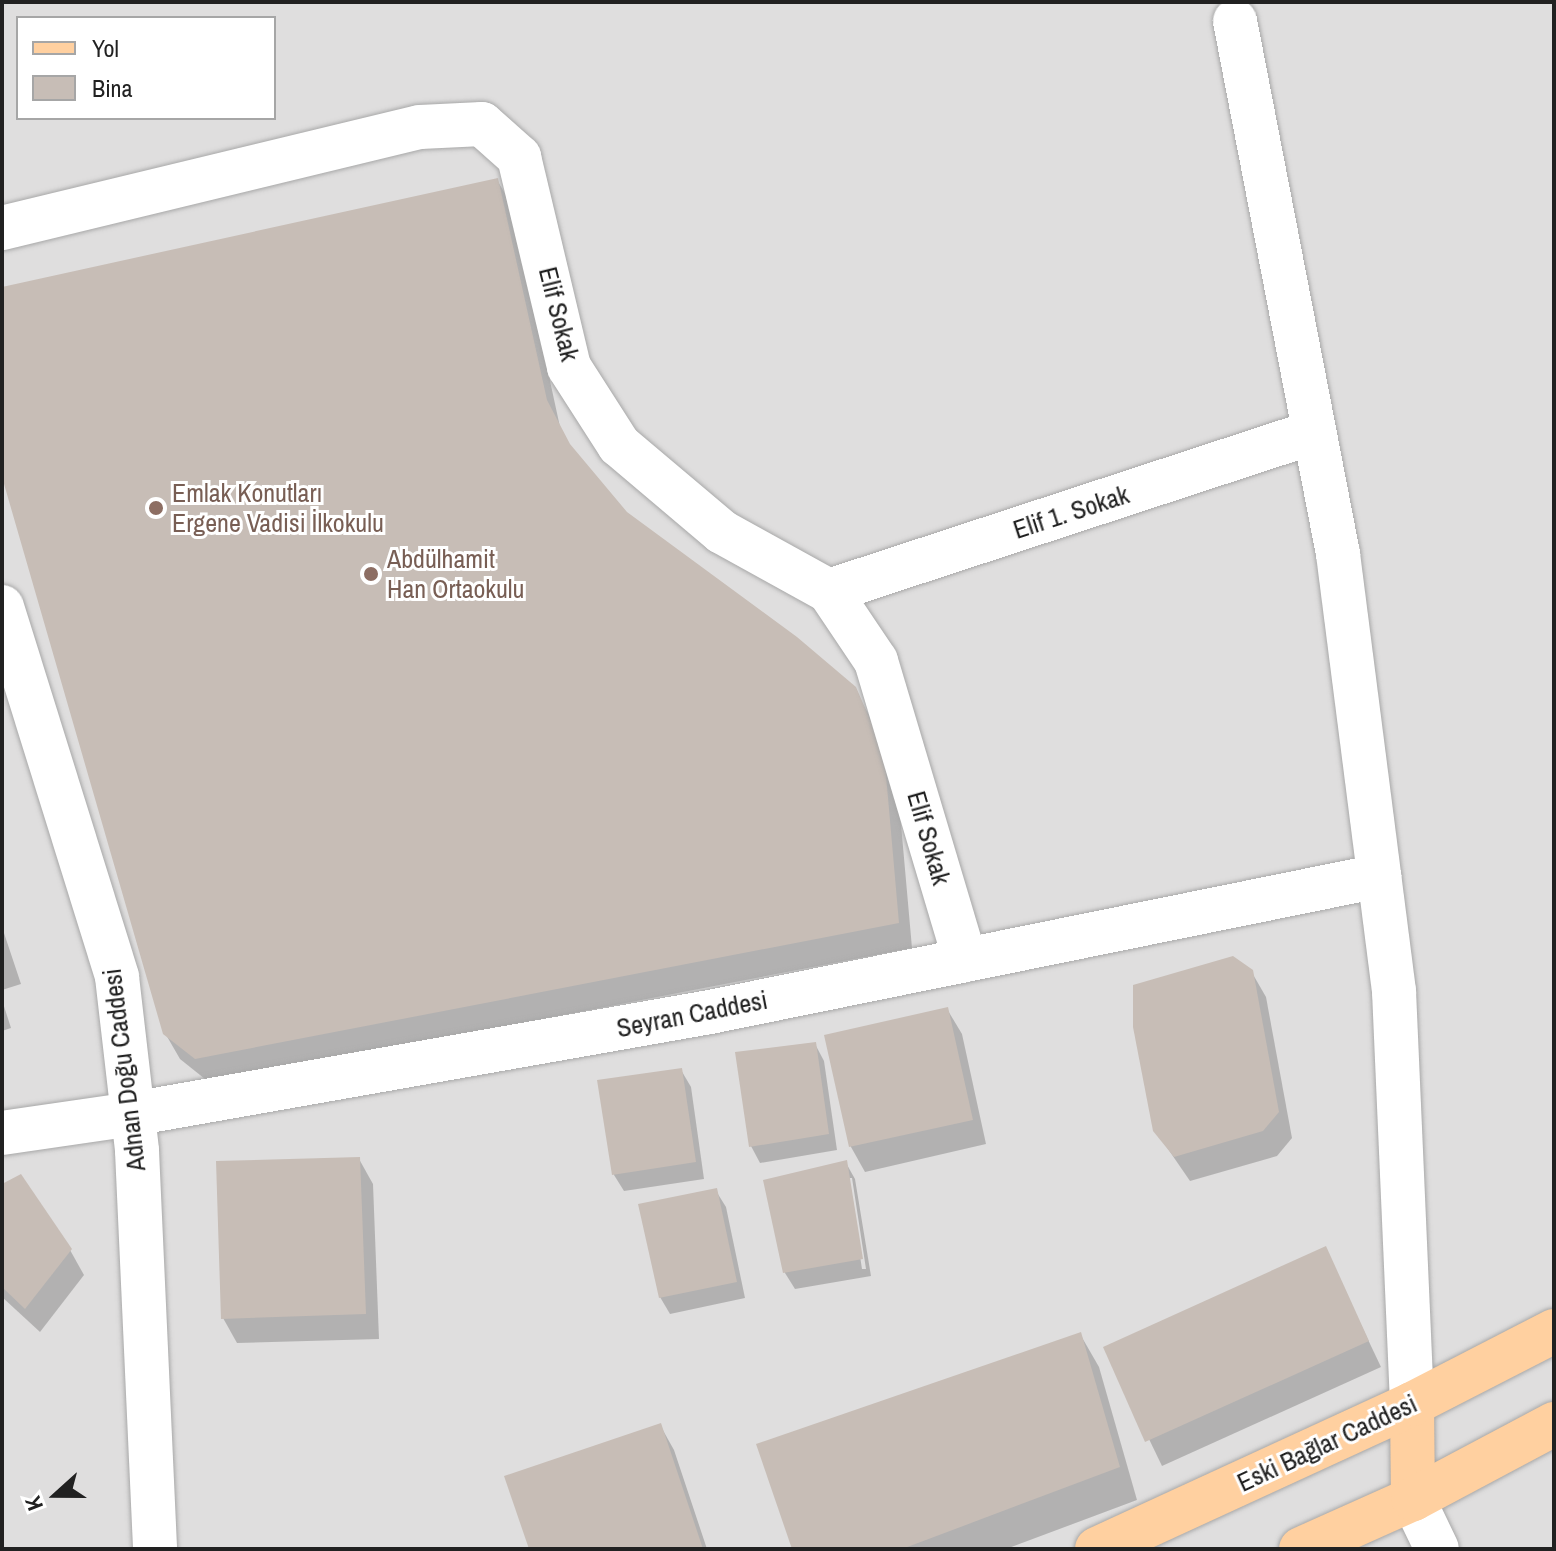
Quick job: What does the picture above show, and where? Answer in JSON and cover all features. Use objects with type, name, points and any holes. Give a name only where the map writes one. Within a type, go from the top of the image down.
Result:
[{"type":"main road","name":"Eski Bağlar Caddesi","points":[[1097,1549],[1412,1404],[1554,1331]]},
{"type":"main road","points":[[1412,1404],[1413,1499]]},
{"type":"main road","points":[[1301,1549],[1413,1499],[1554,1424]]},
{"type":"street","points":[[1235,21],[1338,554],[1394,991],[1412,1404]]},
{"type":"street","name":"Elif Sokak","points":[[2,228],[420,127],[482,124],[519,157],[569,367],[619,445],[722,532],[829,591],[876,661],[965,960]]},
{"type":"street","name":"Elif 1. Sokak","points":[[829,591],[1314,432]]},
{"type":"street","name":"Adnan Doğu Caddesi","points":[[2,607],[117,977],[132,1114],[155,1549]]},
{"type":"street","name":"Seyran Caddesi","points":[[2,1133],[132,1114],[710,1012],[1379,876]]},
{"type":"street","points":[[1413,1499],[1437,1549]]},
{"type":"shaded area","points":[[2,2],[1554,2],[1554,1549],[2,1549]]},
{"type":"building","name":"Abdülhamit Han Ortaokulu","points":[[498,178],[547,400],[570,444],[627,512],[797,637],[856,687],[884,752],[899,923],[195,1059],[163,1034],[2,477],[2,287]]},
{"type":"building","points":[[1233,956],[1253,970],[1279,1112],[1263,1131],[1174,1157],[1153,1131],[1133,1027],[1133,985]]},
{"type":"building","points":[[948,1007],[973,1120],[849,1147],[824,1035]]},
{"type":"building","points":[[816,1042],[829,1134],[749,1147],[735,1052]]},
{"type":"building","points":[[682,1068],[696,1162],[612,1175],[597,1080]]},
{"type":"building","points":[[360,1157],[366,1314],[221,1319],[216,1161]]},
{"type":"building","points":[[847,1160],[863,1259],[783,1273],[763,1180]]},
{"type":"building","points":[[21,1174],[72,1249],[25,1309],[2,1287],[2,1184]]},
{"type":"building","points":[[717,1188],[737,1282],[659,1298],[638,1204]]},
{"type":"building","points":[[1326,1246],[1369,1341],[1145,1442],[1103,1347]]},
{"type":"building","points":[[1081,1332],[1120,1467],[902,1549],[792,1549],[756,1444]]},
{"type":"building","points":[[661,1423],[703,1549],[529,1549],[504,1476]]},
{"type":"place","name":"Emlak Konutları Ergene Vadisi İlkokulu","points":[[156,508]]},
{"type":"place","name":"Abdülhamit Han Ortaokulu","points":[[371,574]]}]
